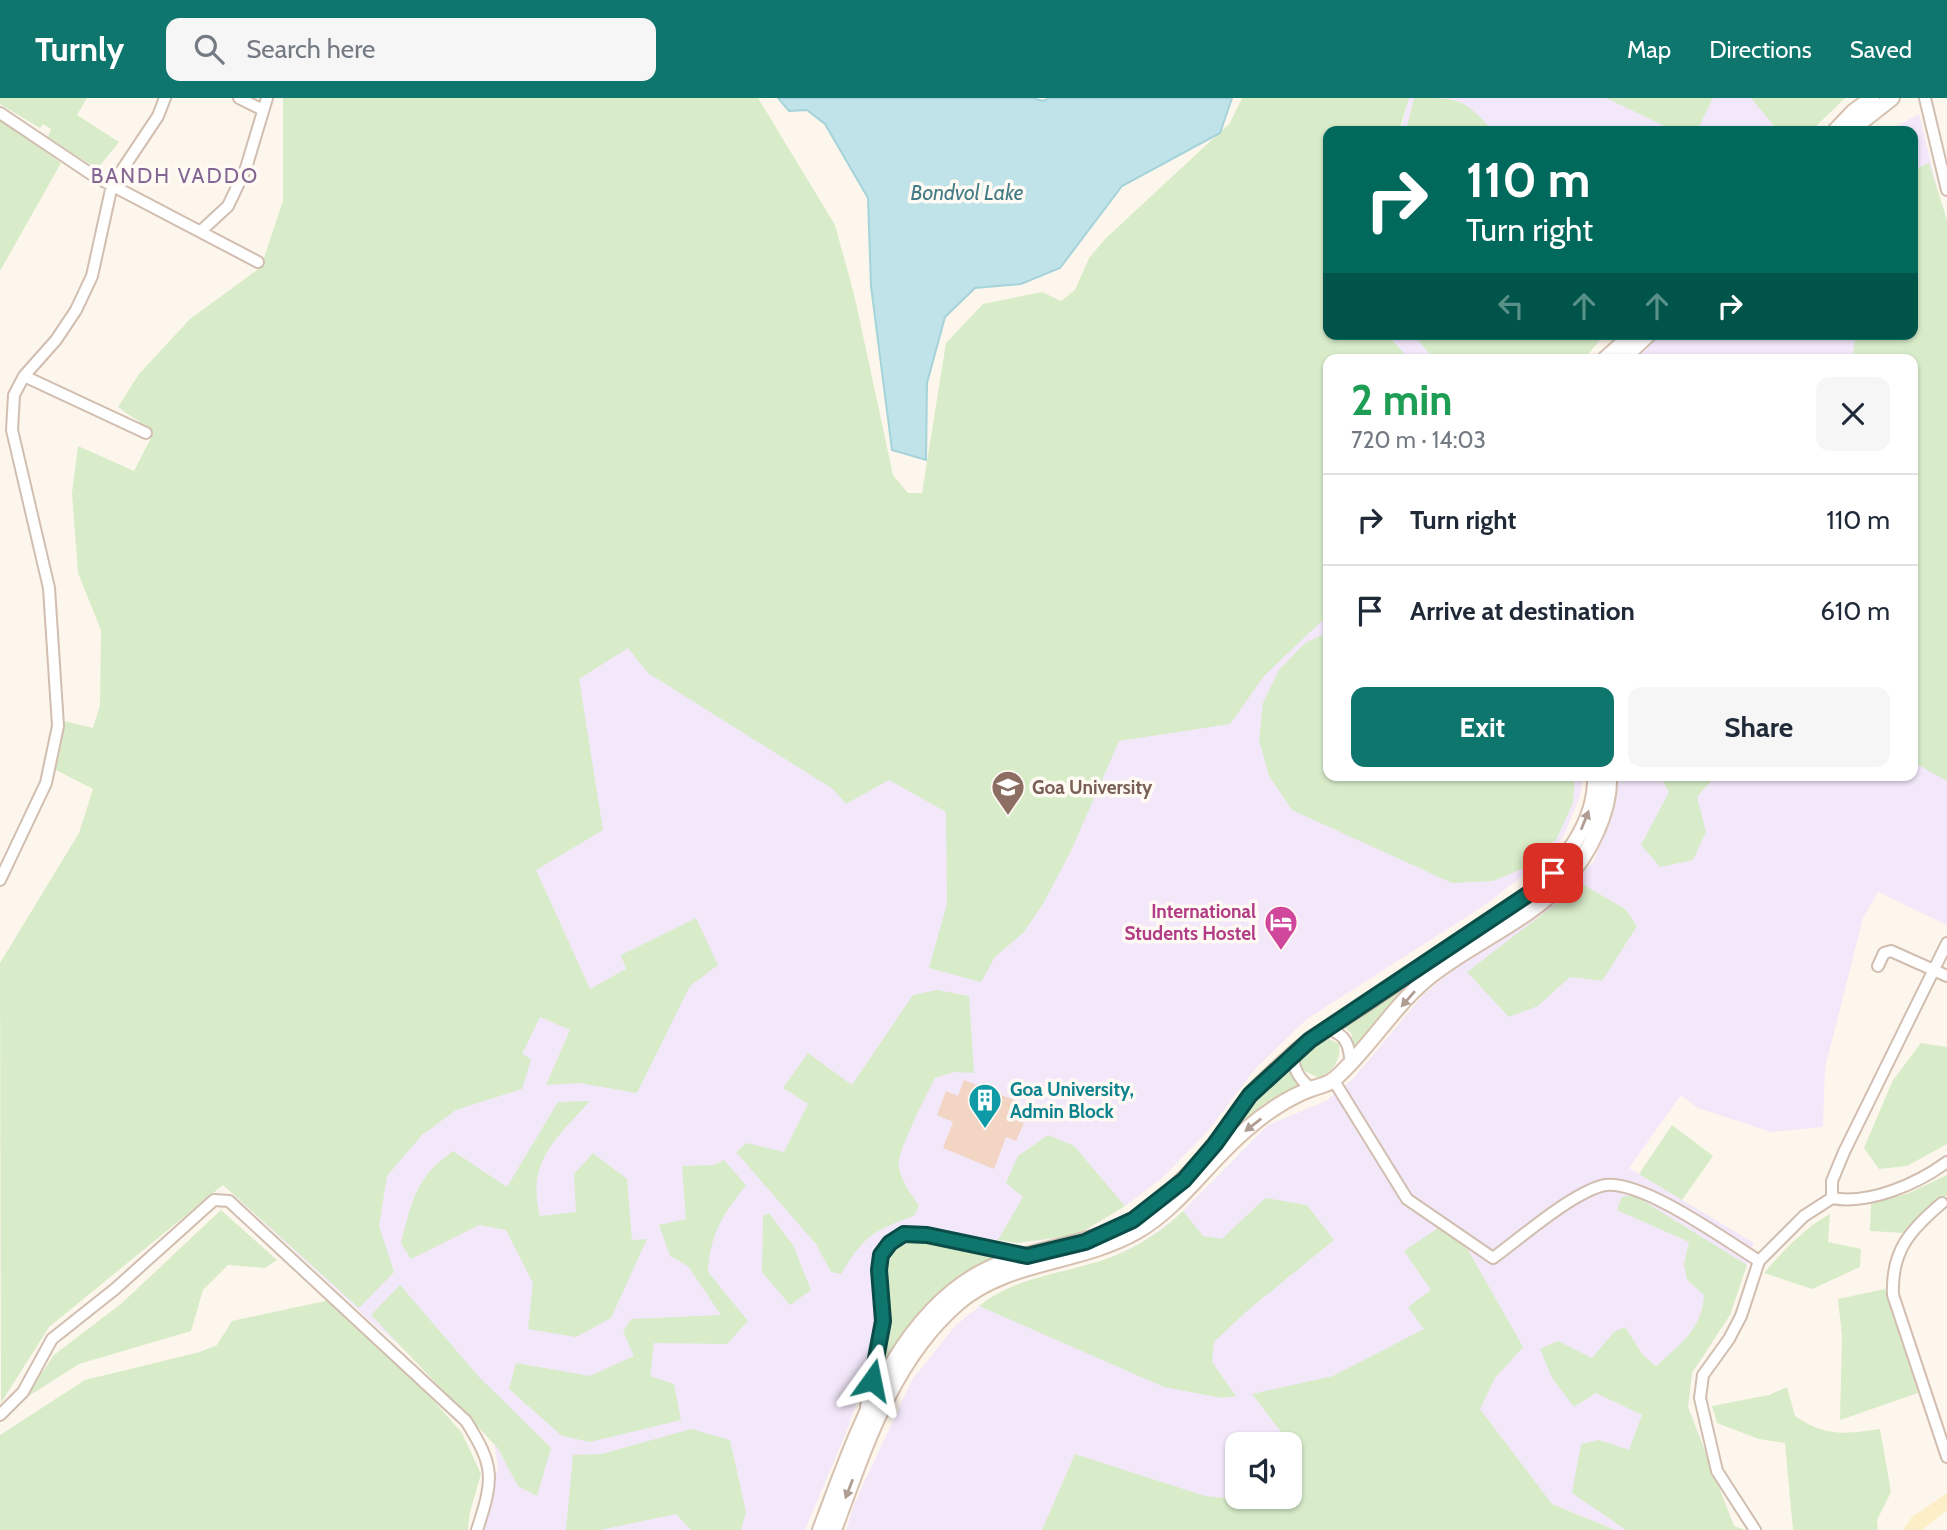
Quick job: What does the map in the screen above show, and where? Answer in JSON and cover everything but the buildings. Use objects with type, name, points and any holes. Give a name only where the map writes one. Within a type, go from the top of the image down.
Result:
[{"type":"main road","points":[[1840,126],[1872,98]]},
{"type":"main road","points":[[1856,126],[1892,98]]},
{"type":"main road","points":[[1613,354],[1634,340]]},
{"type":"main road","points":[[1626,354],[1638,340]]},
{"type":"main road","points":[[820,1530],[861,1425],[903,1348],[947,1296],[976,1273],[1027,1256],[1085,1242],[1117,1229],[1153,1207],[1184,1180],[1215,1144],[1250,1095],[1294,1053],[1326,1028],[1530,893],[1553,873],[1575,843],[1589,812],[1594,781]]},
{"type":"main road","points":[[834,1530],[869,1436],[897,1381],[933,1328],[958,1303],[985,1283],[1012,1271],[1088,1252],[1139,1230],[1192,1187],[1248,1127],[1311,1089],[1339,1076],[1431,975],[1538,904],[1563,882],[1587,850],[1602,817],[1608,781]]},
{"type":"main road","points":[[1339,1076],[1350,1057]]},
{"type":"street","points":[[0,880],[46,783],[58,726],[49,588],[12,430],[14,395],[24,376],[56,340],[76,310],[92,276],[112,185],[158,116],[165,98]]},
{"type":"street","points":[[239,98],[263,110]]},
{"type":"street","points":[[202,230],[228,206],[246,168],[267,98]]},
{"type":"street","points":[[1925,98],[1947,190]]},
{"type":"street","points":[[0,113],[94,176],[202,230],[258,262]]},
{"type":"street","points":[[24,376],[146,433]]},
{"type":"street","points":[[1832,1198],[1832,1181],[1844,1152],[1947,943]]},
{"type":"street","points":[[1878,966],[1884,953],[1891,951],[1947,976]]},
{"type":"street","points":[[1326,1028],[1346,1039],[1350,1057]]},
{"type":"street","points":[[1294,1053],[1293,1066],[1301,1080],[1311,1089]]},
{"type":"street","points":[[1339,1076],[1407,1199],[1493,1258],[1584,1193],[1604,1185],[1637,1189],[1759,1261]]},
{"type":"street","points":[[1755,1530],[1717,1471],[1699,1398],[1703,1375],[1729,1339],[1741,1316],[1759,1261],[1804,1216],[1832,1198],[1850,1201],[1895,1188],[1928,1176],[1947,1163]]},
{"type":"street","points":[[0,1415],[23,1392],[52,1339],[115,1289],[214,1200],[229,1201],[466,1421],[489,1465],[489,1478],[477,1530]]},
{"type":"street","points":[[1945,1202],[1923,1219],[1906,1241],[1897,1254],[1892,1276],[1893,1295],[1947,1457]]},
{"type":"street","points":[[861,1425],[878,1358],[883,1321],[879,1270],[881,1255],[890,1243],[904,1234],[927,1235],[1027,1256]]},
{"type":"shaded area","points":[[1408,98],[1845,98],[1816,126],[1402,126]]},
{"type":"shaded area","points":[[1919,114],[1947,229],[1947,925],[1878,892],[1863,918],[1825,1068],[1823,1127],[1771,1132],[1698,1108],[1681,1095],[1629,1168],[1754,1243],[1730,1315],[1692,1373],[1688,1407],[1734,1526],[1711,1530],[1615,1530],[1552,1504],[1426,1523],[1302,1508],[1302,1432],[1225,1432],[1225,1498],[1205,1496],[1147,1530],[846,1530],[855,1502],[912,1380],[956,1325],[989,1299],[1023,1282],[1103,1261],[1141,1243],[1176,1218],[1268,1125],[1326,1101],[1353,1079],[1423,995],[1456,968],[1566,891],[1594,861],[1614,809],[1619,781],[1918,781],[1918,354],[1640,354],[1655,340],[1918,340],[1918,126],[1896,126]]},
{"type":"shaded area","name":"Goa University","points":[[1323,336],[1323,340],[1600,340],[1588,354],[1323,354],[1323,781],[1583,781],[1579,799],[1564,835],[1549,856],[1482,907],[1307,1019],[1255,1069],[1207,1132],[1162,1178],[1125,1206],[1077,1235],[1017,1243],[913,1227],[899,1231],[877,1254],[872,1266],[875,1349],[848,1428],[805,1530],[484,1530],[498,1467],[493,1437],[448,1385],[370,1321],[223,1185],[414,667],[728,625]]},
{"type":"green space","points":[[0,98],[87,98],[77,115],[119,142],[97,169],[48,137],[51,129],[43,124],[40,128],[0,104]]},
{"type":"green space","points":[[283,98],[758,98],[835,225],[854,294],[893,475],[908,493],[922,493],[946,343],[983,304],[1042,292],[1061,301],[1075,290],[1089,258],[1105,239],[1230,123],[1242,98],[1409,98],[1401,126],[1323,126],[1323,340],[1392,340],[1405,354],[1323,354],[1323,620],[1264,676],[1230,724],[1119,741],[1071,851],[1043,904],[1024,932],[995,957],[981,982],[929,968],[947,904],[946,812],[889,780],[846,804],[833,789],[648,673],[628,648],[579,679],[603,830],[536,870],[590,989],[626,969],[621,955],[696,918],[718,965],[690,986],[637,1093],[579,1083],[546,1085],[570,1030],[540,1017],[522,1054],[531,1059],[522,1089],[456,1110],[422,1135],[387,1176],[379,1226],[394,1272],[359,1308],[223,1185],[49,1327],[1,1403],[0,963],[79,833],[93,789],[56,770],[64,721],[93,728],[100,705],[101,630],[78,573],[72,493],[78,446],[134,471],[154,432],[118,407],[139,374],[190,319],[261,267],[283,201]]},
{"type":"green space","points":[[1414,98],[1460,102],[1489,126],[1407,126]]},
{"type":"green space","points":[[1606,98],[1713,98],[1699,126],[1665,126]]},
{"type":"green space","points":[[1751,98],[1845,98],[1816,126],[1774,126]]},
{"type":"green space","points":[[0,120],[61,163],[0,271]]},
{"type":"green space","points":[[1929,163],[1947,220],[1947,781],[1918,765],[1918,354],[1853,354],[1855,340],[1918,340],[1918,168]]},
{"type":"green space","points":[[1418,340],[1600,340],[1588,354],[1430,354]]},
{"type":"green space","points":[[1323,634],[1323,781],[1575,781],[1573,803],[1557,838],[1529,866],[1493,881],[1452,883],[1292,810],[1269,776],[1259,740],[1263,703],[1279,670],[1305,643]]},
{"type":"green space","points":[[1663,781],[1711,781],[1697,797],[1706,832],[1693,860],[1660,867],[1641,845],[1669,792]]},
{"type":"green space","points":[[1582,884],[1625,909],[1637,926],[1602,981],[1570,977],[1538,1006],[1509,1017],[1467,972]]},
{"type":"green space","points":[[1445,960],[1356,1052],[1351,1033],[1340,1024]]},
{"type":"green space","points":[[937,990],[969,996],[974,1073],[954,1072],[935,1078],[901,1152],[900,1172],[919,1205],[914,1216],[870,1236],[841,1274],[831,1272],[816,1244],[736,1152],[747,1143],[784,1152],[808,1104],[783,1088],[808,1053],[852,1085],[913,995]]},
{"type":"green space","points":[[1329,1039],[1339,1044],[1338,1060],[1320,1079],[1303,1070],[1301,1060],[1312,1046]]},
{"type":"green space","points":[[1921,1043],[1947,1047],[1947,1144],[1907,1166],[1879,1169],[1864,1148],[1893,1080]]},
{"type":"green space","points":[[1290,1068],[1296,1084],[1302,1088],[1265,1103],[1239,1124],[1265,1092]]},
{"type":"green space","points":[[590,1101],[547,1152],[537,1180],[537,1197],[540,1216],[576,1212],[574,1174],[593,1153],[627,1179],[632,1240],[647,1239],[611,1318],[576,1337],[528,1329],[533,1283],[506,1230],[479,1225],[411,1259],[401,1243],[408,1215],[417,1191],[440,1161],[453,1151],[507,1187],[558,1102]]},
{"type":"green space","points":[[1672,1125],[1713,1156],[1682,1200],[1639,1174]]},
{"type":"green space","points":[[1048,1135],[1074,1146],[1125,1206],[1077,1235],[1017,1243],[998,1240],[1023,1197],[1006,1183],[1018,1156]]},
{"type":"green space","points":[[724,1160],[746,1185],[719,1225],[709,1258],[708,1272],[748,1321],[727,1344],[654,1343],[650,1376],[674,1384],[681,1420],[590,1442],[562,1436],[509,1389],[516,1363],[590,1376],[634,1356],[623,1331],[631,1319],[721,1315],[688,1266],[670,1256],[659,1225],[686,1219],[682,1166],[714,1165]]},
{"type":"green space","points":[[1947,1175],[1947,1195],[1904,1233],[1870,1231],[1871,1204],[1909,1193]]},
{"type":"green space","points":[[1634,1195],[1747,1265],[1730,1315],[1692,1373],[1688,1407],[1734,1526],[1745,1530],[1626,1530],[1572,1493],[1581,1444],[1599,1440],[1629,1450],[1642,1415],[1596,1393],[1574,1407],[1552,1378],[1540,1349],[1558,1341],[1592,1358],[1614,1332],[1625,1327],[1643,1355],[1656,1366],[1688,1335],[1702,1307],[1704,1295],[1687,1280],[1684,1264],[1689,1242],[1617,1210],[1622,1197]]},
{"type":"green space","points":[[1265,1198],[1307,1205],[1334,1240],[1247,1311],[1214,1342],[1212,1362],[1236,1396],[1222,1398],[1164,1387],[979,1306],[1022,1283],[1100,1261],[1134,1247],[1183,1211],[1203,1236],[1222,1239]]},
{"type":"green space","points":[[221,1210],[277,1260],[265,1268],[228,1265],[203,1290],[191,1331],[79,1364],[24,1399],[54,1355],[122,1303]]},
{"type":"green space","points":[[769,1213],[793,1245],[811,1290],[790,1305],[762,1272],[763,1216]]},
{"type":"green space","points":[[1830,1214],[1828,1242],[1861,1249],[1860,1267],[1812,1289],[1764,1273],[1803,1233]]},
{"type":"green space","points":[[1441,1226],[1468,1250],[1523,1347],[1495,1378],[1480,1409],[1552,1504],[1615,1530],[1042,1530],[1075,1454],[1205,1496],[1225,1498],[1225,1509],[1302,1509],[1302,1432],[1281,1432],[1252,1394],[1333,1376],[1424,1329],[1408,1307],[1431,1290],[1404,1251]]},
{"type":"green space","points":[[912,1242],[933,1242],[1008,1257],[885,1365],[884,1291],[889,1263],[896,1248]]},
{"type":"green space","points":[[400,1285],[479,1377],[551,1448],[537,1496],[518,1486],[497,1447],[371,1315]]},
{"type":"green space","points":[[1885,1289],[1918,1393],[1840,1420],[1842,1336],[1838,1299]]},
{"type":"green space","points":[[330,1300],[419,1384],[462,1433],[481,1474],[470,1512],[468,1530],[0,1530],[0,1435],[85,1380],[200,1352],[217,1345],[232,1321]]},
{"type":"green space","points":[[1787,1387],[1795,1416],[1816,1428],[1846,1433],[1880,1429],[1891,1492],[1877,1520],[1878,1530],[1793,1530],[1785,1443],[1759,1439],[1717,1423],[1712,1406],[1769,1395]]},
{"type":"green space","points":[[691,1429],[730,1440],[746,1512],[741,1530],[691,1530],[676,1514],[600,1530],[566,1530],[573,1455],[602,1454]]},
{"type":"sand","points":[[1947,1493],[1947,1510],[1922,1530],[1903,1530],[1912,1517]]},
{"type":"water","name":"Bondvol Lake","points":[[778,98],[1033,98],[1043,101],[1049,98],[1232,98],[1220,133],[1122,186],[1060,268],[1021,284],[975,288],[945,317],[927,383],[926,460],[892,450],[871,286],[868,198],[825,124],[807,110],[789,111]]},
{"type":"place","name":"Goa University","points":[[1008,817]]},
{"type":"place","name":"International Students Hostel","points":[[1281,952]]},
{"type":"place","name":"Goa University, Admin Block","points":[[985,1130]]},
{"type":"district","name":"BANDH VADDO","points":[[175,176]]},
{"type":"route","points":[[872,1380],[883,1321],[879,1270],[881,1255],[890,1243],[904,1234],[927,1235],[1027,1256],[1085,1242],[1117,1229],[1153,1207],[1184,1180],[1215,1144],[1250,1095],[1294,1053],[1326,1028],[1530,893],[1553,873]]}]
